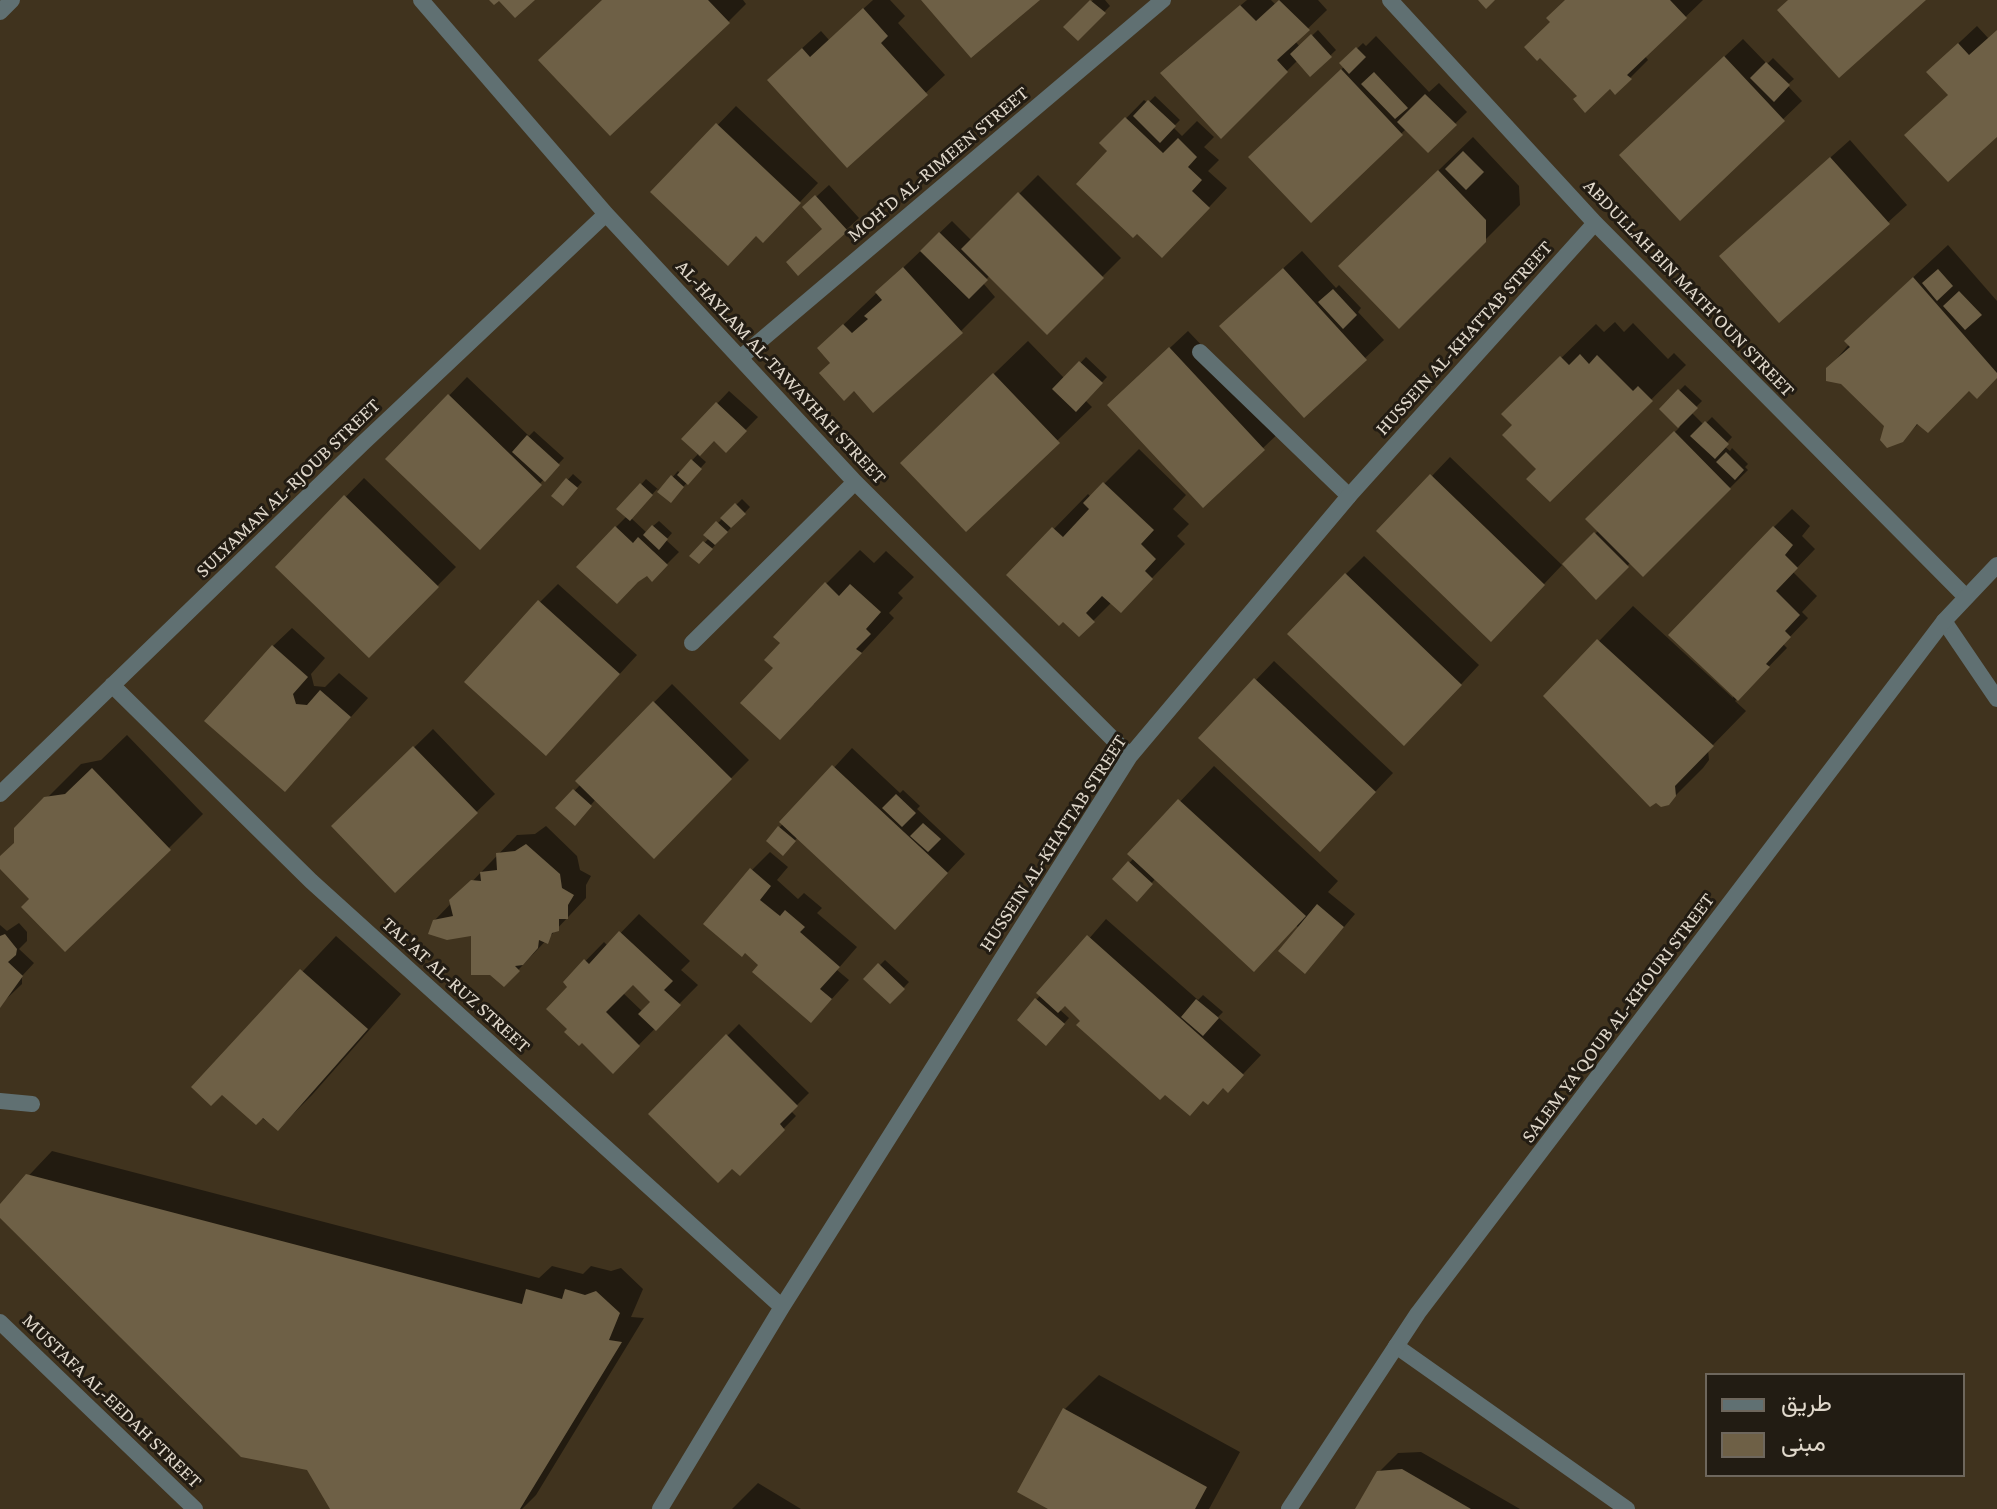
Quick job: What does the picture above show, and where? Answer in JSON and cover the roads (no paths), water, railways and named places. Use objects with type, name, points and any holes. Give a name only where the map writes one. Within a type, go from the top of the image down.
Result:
[{"type":"street","points":[[0,12],[12,0]]},
{"type":"street","name":"AL-HAYLAM AL-TAWAYHAH STREET","points":[[421,0],[606,214],[855,482],[1130,756]]},
{"type":"street","name":"MOH'D AL-RIMEEN STREET","points":[[740,358],[1163,0]]},
{"type":"street","name":"ABDULLAH BIN MATH'OUN STREET","points":[[1390,0],[1595,223],[1966,597]]},
{"type":"street","name":"SULYAMAN AL-RJOUB STREET","points":[[0,794],[606,214]]},
{"type":"street","name":"HUSSEIN AL-KHATTAB STREET","points":[[660,1509],[782,1307],[1130,756],[1349,496],[1595,223]]},
{"type":"street","points":[[1200,352],[1349,496]]},
{"type":"street","points":[[692,643],[855,482]]},
{"type":"street","name":"SALEM YA'QOUB AL-KHOURI STREET","points":[[1289,1509],[1396,1346],[1944,621],[1997,565]]},
{"type":"street","points":[[1944,621],[1997,699]]},
{"type":"street","name":"TAL'AT AL-RUZ STREET","points":[[112,685],[311,881],[782,1307]]},
{"type":"street","points":[[0,1101],[32,1104]]},
{"type":"street","name":"MUSTAFA AL-EEDAH STREET","points":[[0,1322],[195,1509]]},
{"type":"street","points":[[1396,1346],[1627,1509]]}]
